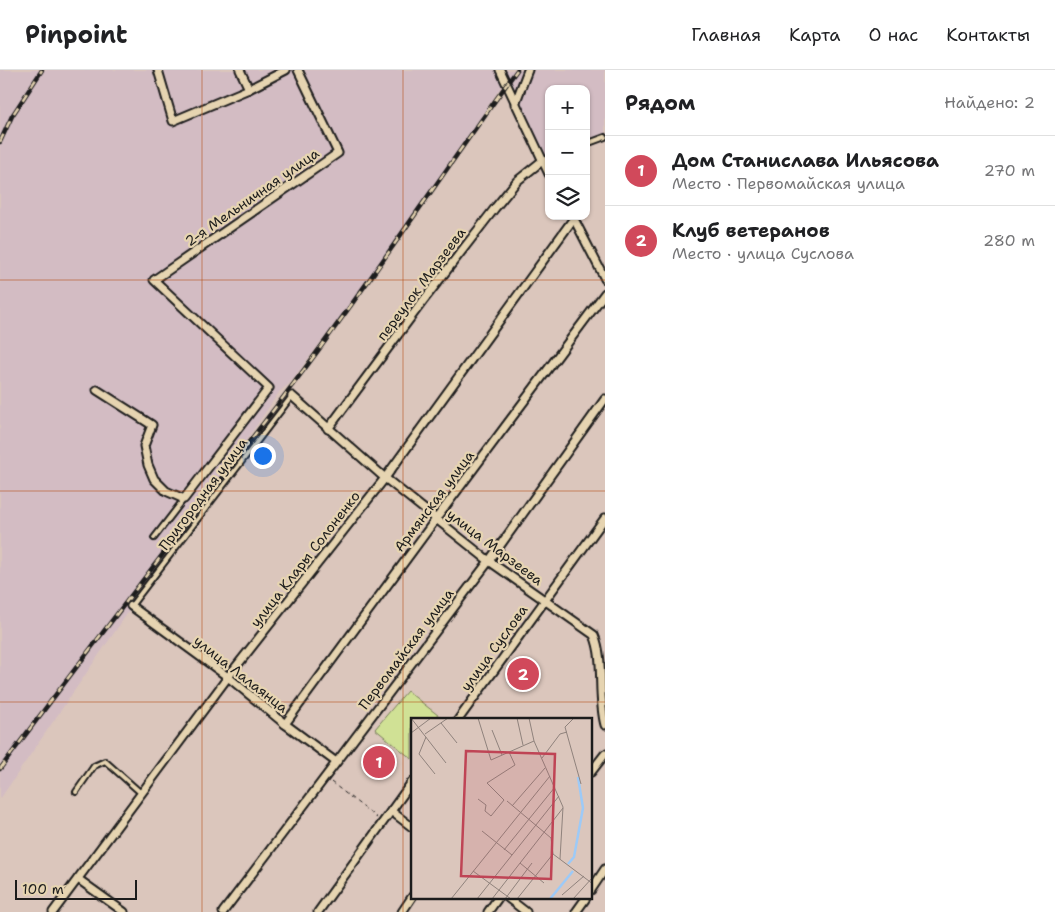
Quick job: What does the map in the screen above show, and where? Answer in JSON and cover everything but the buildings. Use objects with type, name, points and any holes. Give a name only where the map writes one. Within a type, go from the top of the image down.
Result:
[{"type":"street","points":[[158,70],[173,121],[249,89],[286,70]]},
{"type":"street","points":[[240,70],[249,89]]},
{"type":"street","name":"2-я Мельничная улица","points":[[184,498],[269,388],[154,280],[338,153],[298,70]]},
{"type":"street","points":[[500,70],[545,160]]},
{"type":"street","points":[[516,104],[528,70]]},
{"type":"street","name":"переулок Марзеева","points":[[328,429],[495,208],[517,181],[545,160]]},
{"type":"street","name":"улица Клары Солоненко","points":[[53,912],[228,678],[385,478],[572,220]]},
{"type":"street","points":[[576,220],[605,279]]},
{"type":"street","name":"Армянская улица","points":[[286,724],[605,293]]},
{"type":"street","points":[[97,390],[152,425],[144,446],[148,465],[154,479],[166,491],[184,498]]},
{"type":"street","name":"улица Марзеева","points":[[292,396],[385,478],[436,519],[489,560],[594,635],[599,650],[601,710],[605,725]]},
{"type":"street","name":"Первомайская улица","points":[[223,912],[489,560],[605,399]]},
{"type":"street","name":"улица Суслова","points":[[459,718],[605,518]]},
{"type":"street","name":"улица Лалаянца","points":[[131,606],[336,762]]},
{"type":"street","points":[[592,771],[605,754]]},
{"type":"street","points":[[318,912],[411,783]]},
{"type":"street","points":[[391,811],[411,826]]},
{"type":"street","points":[[592,889],[605,870]]},
{"type":"street","points":[[78,879],[124,912]]},
{"type":"street","points":[[402,912],[411,898]]},
{"type":"street","points":[[488,912],[497,900]]},
{"type":"street","points":[[511,900],[526,912]]},
{"type":"street","points":[[576,912],[585,900]]},
{"type":"lane","points":[[590,143],[605,137]]},
{"type":"lane","name":"Пригородная улица","points":[[131,606],[292,396]]},
{"type":"lane","points":[[154,538],[184,498]]},
{"type":"lane","points":[[76,792],[94,766],[105,761],[141,793]]},
{"type":"path","points":[[325,777],[383,823]]},
{"type":"shaded area","points":[[0,70],[605,70],[605,137],[590,143],[590,85],[545,85],[545,160],[542,161],[503,84],[383,261],[289,384],[280,391],[0,799]]},
{"type":"green space","points":[[407,691],[442,718],[411,718],[411,758],[375,729]]},
{"type":"railway","points":[[0,142],[12,116],[42,70]]},
{"type":"railway","points":[[0,769],[323,345],[517,70]]},
{"type":"place","name":"Клуб ветеранов","points":[[523,674]]},
{"type":"place","name":"Дом Станислава Ильясова","points":[[379,762]]}]
